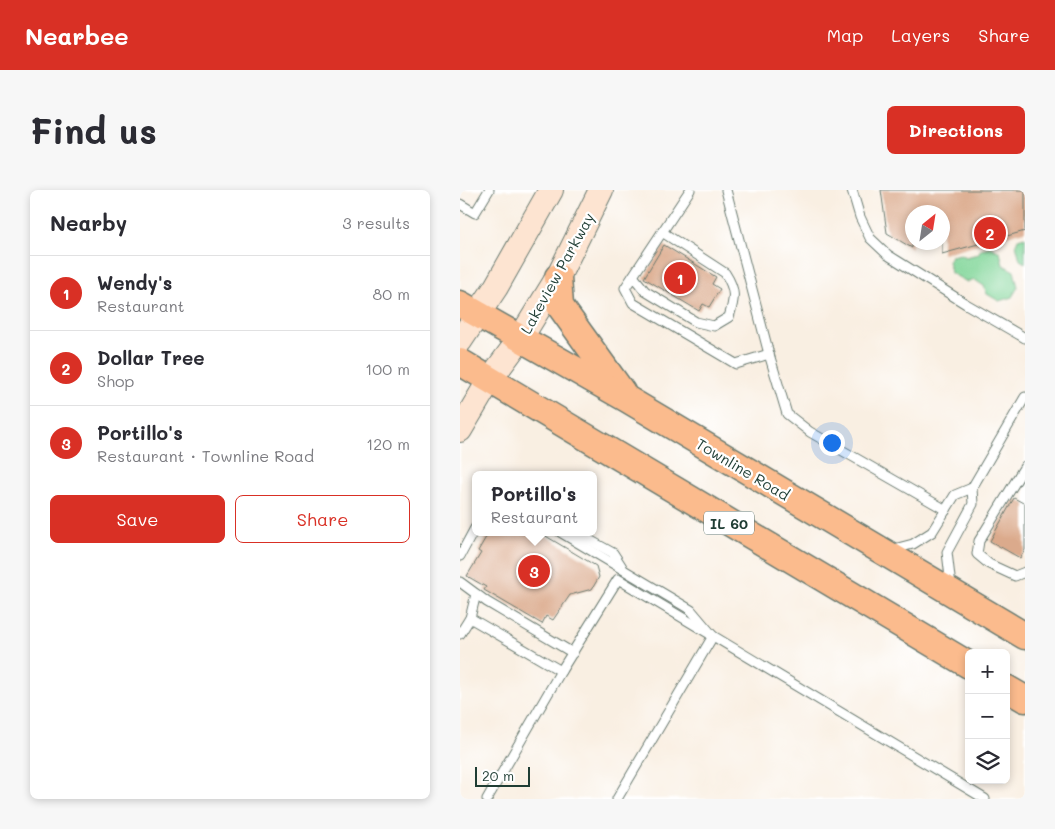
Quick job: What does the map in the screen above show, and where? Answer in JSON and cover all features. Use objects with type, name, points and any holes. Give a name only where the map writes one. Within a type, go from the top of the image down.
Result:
[{"type":"main road","points":[[558,276],[560,306],[627,399]]},
{"type":"main road","name":"Townline Road","points":[[469,310],[627,399],[1025,636]]},
{"type":"main road","name":"IL 60","points":[[460,362],[965,664]]},
{"type":"main road","points":[[1010,690],[1025,699]]},
{"type":"street","points":[[460,341],[469,310],[496,288],[551,190]]},
{"type":"street","name":"Lakeview Parkway","points":[[460,430],[489,381],[520,339],[558,276],[601,190]]},
{"type":"lane","points":[[460,204],[475,213],[489,190]]},
{"type":"lane","points":[[690,190],[625,288],[633,303],[736,364],[769,354]]},
{"type":"lane","points":[[726,190],[769,354],[787,414],[810,432],[946,510]]},
{"type":"lane","points":[[852,190],[860,218],[870,238],[888,255],[1025,338]]},
{"type":"lane","points":[[633,276],[645,291],[696,322],[714,326],[729,317],[735,298],[731,282],[725,273],[676,243],[662,232]]},
{"type":"lane","points":[[952,593],[946,552],[973,504],[972,488],[1025,397]]},
{"type":"lane","points":[[1025,466],[979,542],[977,554],[989,564],[1015,576],[1025,572]]},
{"type":"lane","points":[[882,552],[913,544],[932,532],[956,495],[972,488]]},
{"type":"lane","points":[[460,556],[472,534]]},
{"type":"lane","points":[[567,536],[691,610],[713,636]]},
{"type":"lane","points":[[583,536],[613,552],[624,569]]},
{"type":"lane","points":[[486,799],[561,671],[618,579],[985,799]]},
{"type":"lane","points":[[460,582],[476,594],[573,653]]},
{"type":"lane","points":[[460,634],[470,618],[476,594]]},
{"type":"lane","points":[[470,618],[561,671]]},
{"type":"lane","points":[[617,799],[713,636]]},
{"type":"green space","points":[[1025,237],[1025,263],[1020,260],[1016,244],[1018,239]]},
{"type":"green space","points":[[990,247],[1000,252],[1003,265],[1014,271],[1018,287],[1012,297],[999,301],[987,294],[984,286],[975,280],[967,282],[951,273],[948,261],[951,256],[961,254],[966,257],[978,254],[981,249]]},
{"type":"building","points":[[881,190],[1025,190],[1025,231],[942,254],[942,250],[950,250],[950,205],[905,205],[905,244],[887,233]]},
{"type":"building","points":[[664,245],[716,277],[712,284],[720,289],[709,307],[703,304],[699,311],[644,278]]},
{"type":"building","points":[[1014,498],[1025,504],[1025,550],[1020,558],[990,541]]},
{"type":"building","points":[[487,536],[546,536],[596,566],[599,577],[592,589],[570,595],[553,620],[546,616],[542,624],[484,590],[486,587],[467,576],[481,553],[478,551]]},
{"type":"place","name":"Dollar Tree","points":[[990,233]]},
{"type":"place","name":"Wendy's","points":[[680,278]]},
{"type":"place","name":"Portillo's","points":[[534,571]]}]
